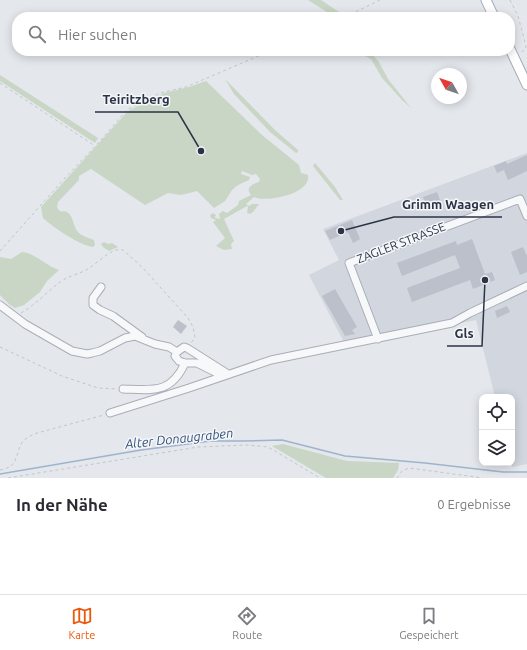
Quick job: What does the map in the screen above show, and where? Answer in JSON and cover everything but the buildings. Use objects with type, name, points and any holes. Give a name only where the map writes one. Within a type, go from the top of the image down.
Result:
[{"type":"main road","points":[[486,0],[492,12]]},
{"type":"main road","points":[[514,56],[527,85]]},
{"type":"street","name":"ZAGLER STRASSE","points":[[378,339],[349,263],[520,199],[527,216]]},
{"type":"street","points":[[101,287],[93,298],[93,304],[100,310],[113,316],[145,340]]},
{"type":"street","points":[[110,413],[271,360],[452,323],[472,311],[527,287]]},
{"type":"street","points":[[0,305],[14,317],[72,351],[87,354],[100,351],[130,337],[139,337],[169,347],[177,352]]},
{"type":"street","points":[[184,347],[187,348],[225,375],[197,363],[185,363],[176,359],[175,356],[177,352],[184,347]]},
{"type":"street","points":[[123,389],[150,389],[167,386],[176,379],[185,363]]},
{"type":"path","points":[[355,12],[380,0]]},
{"type":"path","points":[[510,0],[518,16],[526,48],[523,52],[515,52]]},
{"type":"path","points":[[0,251],[64,178],[96,146],[127,110],[156,95],[186,87],[258,56]]},
{"type":"path","points":[[0,82],[96,146]]},
{"type":"path","points":[[14,317],[29,308],[42,296],[68,277],[86,270],[112,251],[120,249],[123,250],[142,268],[188,318],[195,337],[187,348]]},
{"type":"path","points":[[0,347],[62,376],[98,388],[123,389]]},
{"type":"path","points":[[0,470],[8,468],[13,464],[24,441],[31,435],[110,413]]},
{"type":"path","points":[[8,478],[198,448],[247,445],[268,447],[320,478]]},
{"type":"path","points":[[397,478],[402,471],[409,468],[483,478]]},
{"type":"shaded area","points":[[527,153],[527,464],[512,467],[515,466],[515,394],[494,394],[476,320],[346,346],[309,275],[339,260],[323,229]]},
{"type":"green space","points":[[308,0],[321,0],[339,12],[327,12]]},
{"type":"green space","points":[[365,56],[374,56],[379,62],[388,79],[411,108],[382,78],[371,59]]},
{"type":"green space","points":[[0,75],[98,138],[95,143],[0,81]]},
{"type":"green space","points":[[225,79],[275,130],[298,150],[298,152],[296,153],[270,132],[234,94]]},
{"type":"green space","points":[[206,81],[262,135],[299,165],[301,173],[308,175],[307,182],[296,192],[277,198],[260,199],[254,197],[246,204],[249,206],[252,204],[259,204],[253,212],[250,214],[247,213],[247,206],[224,219],[234,241],[231,244],[232,249],[224,250],[216,246],[225,238],[213,222],[216,220],[211,218],[210,215],[213,213],[216,215],[215,218],[220,219],[219,214],[223,211],[227,213],[238,205],[239,201],[251,195],[249,193],[249,188],[259,182],[260,179],[256,174],[252,175],[242,171],[241,174],[250,177],[249,180],[238,185],[232,190],[225,201],[214,208],[197,191],[181,195],[168,193],[145,205],[91,169],[79,176],[79,180],[58,202],[57,207],[60,211],[67,212],[69,214],[79,233],[94,240],[95,245],[93,247],[87,246],[67,236],[43,218],[41,207],[128,111],[164,93]]},
{"type":"green space","points":[[315,163],[335,187],[343,200],[340,200],[313,166]]},
{"type":"green space","points":[[104,242],[108,244],[112,243],[118,247],[109,251],[101,244]]},
{"type":"green space","points":[[22,252],[27,253],[59,270],[47,281],[40,292],[24,305],[15,308],[0,295],[0,257],[11,259]]},
{"type":"green space","points":[[283,444],[347,461],[399,463],[398,470],[393,478],[326,478],[272,446]]},
{"type":"waterway","name":"Alter Donaugraben","points":[[0,474],[141,450],[211,441],[282,440],[345,456],[503,472],[527,472]]},
{"type":"place","name":"Teiritzberg","points":[[201,151]]},
{"type":"place","name":"Grimm Waagen","points":[[341,231]]},
{"type":"place","name":"Gls","points":[[485,280]]}]
